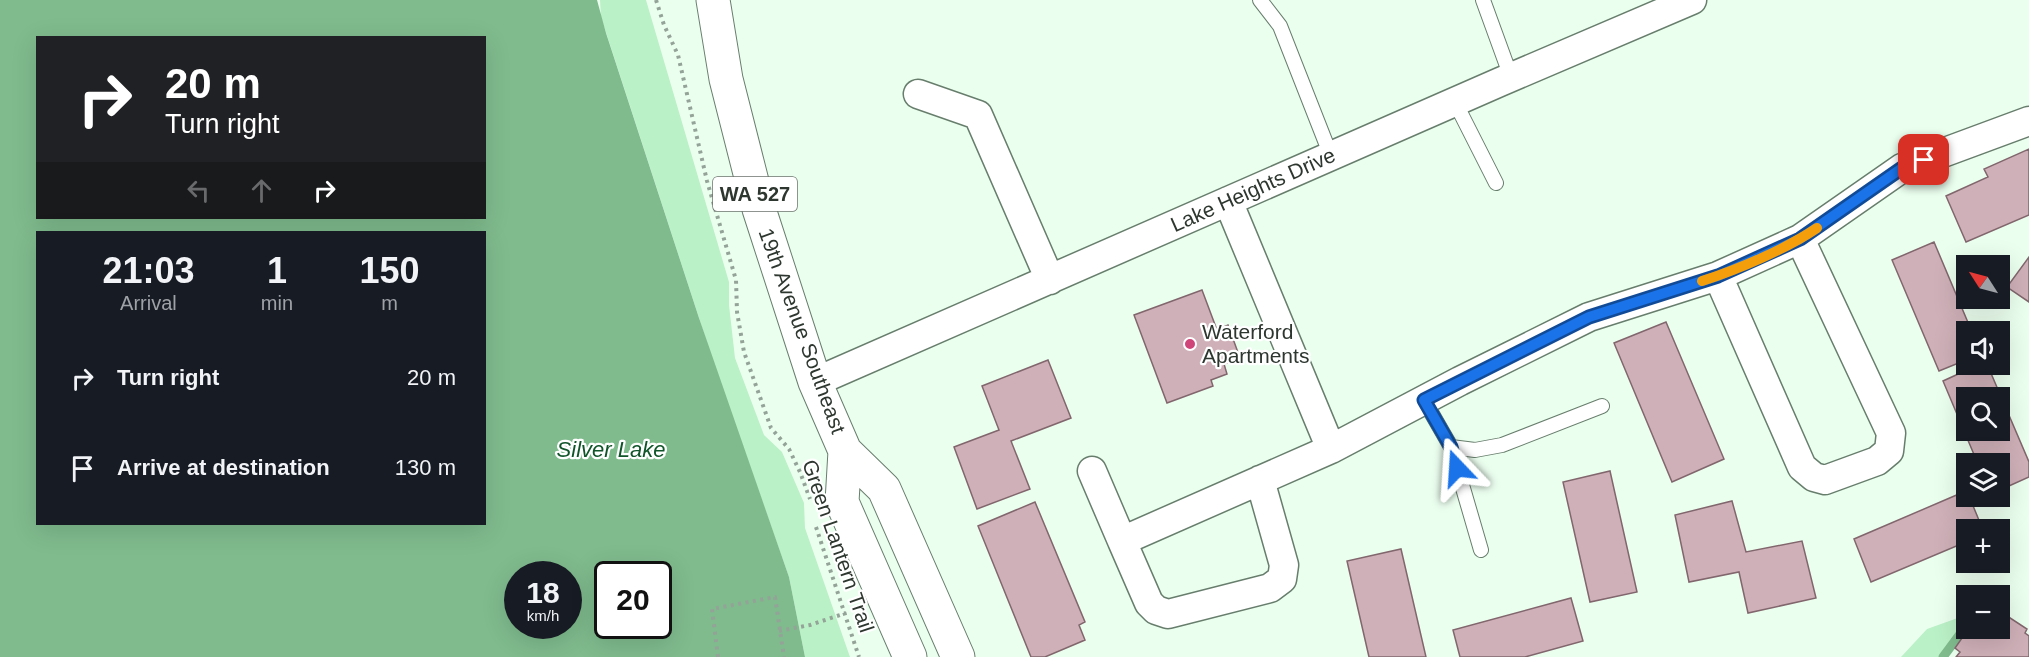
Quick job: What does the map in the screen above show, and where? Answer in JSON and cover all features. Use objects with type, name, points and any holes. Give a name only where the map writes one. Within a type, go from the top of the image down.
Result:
[{"type":"main road","name":"19th Avenue Southeast","points":[[713,0],[726,79],[759,210],[815,382],[845,451],[884,489],[958,657]]},
{"type":"main road","name":"19th Avenue Southeast","points":[[845,451],[842,502],[910,657]]},
{"type":"street","name":"Lake Heights Drive","points":[[815,382],[1692,0]]},
{"type":"street","points":[[918,94],[978,115],[1050,280]]},
{"type":"street","points":[[1122,541],[1331,449],[1589,317],[1718,276],[1800,239],[1902,168],[2029,121]]},
{"type":"street","points":[[1228,201],[1331,449]]},
{"type":"street","points":[[1718,276],[1802,467],[1814,477],[1825,480],[1876,460],[1889,451],[1891,433],[1800,239]]},
{"type":"street","points":[[1092,471],[1149,603],[1156,610],[1168,614],[1270,588],[1282,579],[1284,565],[1260,480]]},
{"type":"lane","points":[[1260,0],[1280,26],[1331,156]]},
{"type":"lane","points":[[1483,0],[1511,77]]},
{"type":"lane","points":[[1455,102],[1496,183]]},
{"type":"lane","points":[[1424,400],[1451,447],[1481,550]]},
{"type":"lane","points":[[1451,447],[1475,450],[1502,445],[1602,406]]},
{"type":"path","name":"Green Lantern Trail","points":[[656,0],[664,25],[678,55],[706,181],[736,280],[737,312],[744,352],[771,428],[789,449],[812,507]]},
{"type":"path","name":"Green Lantern Trail","points":[[815,518],[859,657]]},
{"type":"path","points":[[718,657],[712,609],[775,597],[784,657]]},
{"type":"path","points":[[779,631],[810,625],[846,613]]},
{"type":"shaded area","points":[[600,0],[646,0],[729,282],[729,305],[735,358],[764,435],[782,452],[804,503],[805,528],[850,657],[805,657],[789,577],[716,370],[601,17]]},
{"type":"shaded area","points":[[1956,619],[1956,639],[1943,657],[1901,657],[1927,629]]},
{"type":"water","name":"Silver Lake","points":[[0,0],[597,0],[699,318],[789,577],[805,657],[0,657]]},
{"type":"building","points":[[2029,149],[2029,215],[1966,242],[1946,196],[1988,177],[1984,169]]},
{"type":"building","points":[[1934,242],[1956,294],[1956,309],[1962,309],[1967,321],[1956,321],[1956,364],[1939,371],[1892,260]]},
{"type":"building","points":[[2029,257],[2029,302],[2010,289],[2010,283]]},
{"type":"building","name":"Waterford Apartments","points":[[1202,290],[1217,330],[1228,325],[1240,358],[1224,364],[1227,374],[1211,380],[1213,386],[1167,403],[1134,315]]},
{"type":"building","points":[[1666,322],[1724,459],[1672,482],[1614,343]]},
{"type":"building","points":[[1048,360],[1071,418],[1011,441],[1030,489],[977,509],[954,447],[999,430],[982,386]]},
{"type":"building","points":[[1956,375],[1992,375],[1997,387],[1956,387],[1956,412],[1943,381]]},
{"type":"building","points":[[2010,418],[2029,462],[2029,477],[2010,486],[2010,453],[1973,453],[1968,441],[2010,441]]},
{"type":"building","points":[[1610,471],[1637,592],[1590,602],[1563,482]]},
{"type":"building","points":[[1956,495],[1956,507],[1974,507],[1978,519],[1956,519],[1956,546],[1871,582],[1854,539]]},
{"type":"building","points":[[1732,501],[1746,552],[1802,541],[1816,598],[1748,613],[1739,572],[1689,582],[1675,515]]},
{"type":"building","points":[[1035,502],[1085,622],[1079,625],[1085,640],[1045,657],[1031,657],[978,526]]},
{"type":"building","points":[[1401,549],[1426,657],[1369,657],[1347,561]]},
{"type":"building","points":[[1571,598],[1583,641],[1525,657],[1460,657],[1453,630]]},
{"type":"building","points":[[2010,618],[2027,629],[2025,633],[2029,636],[2029,657],[1956,657],[1960,652],[1955,648],[1961,639],[2010,639]]},
{"type":"waterway","points":[[1943,657],[1956,639]]},
{"type":"slow traffic","points":[[1702,281],[1800,239],[1817,228]]},
{"type":"place","name":"Waterford Apartments","points":[[1190,344]]},
{"type":"route","points":[[1457,468],[1451,447],[1424,400],[1589,317],[1718,276],[1800,239],[1902,168],[1924,160]]}]
